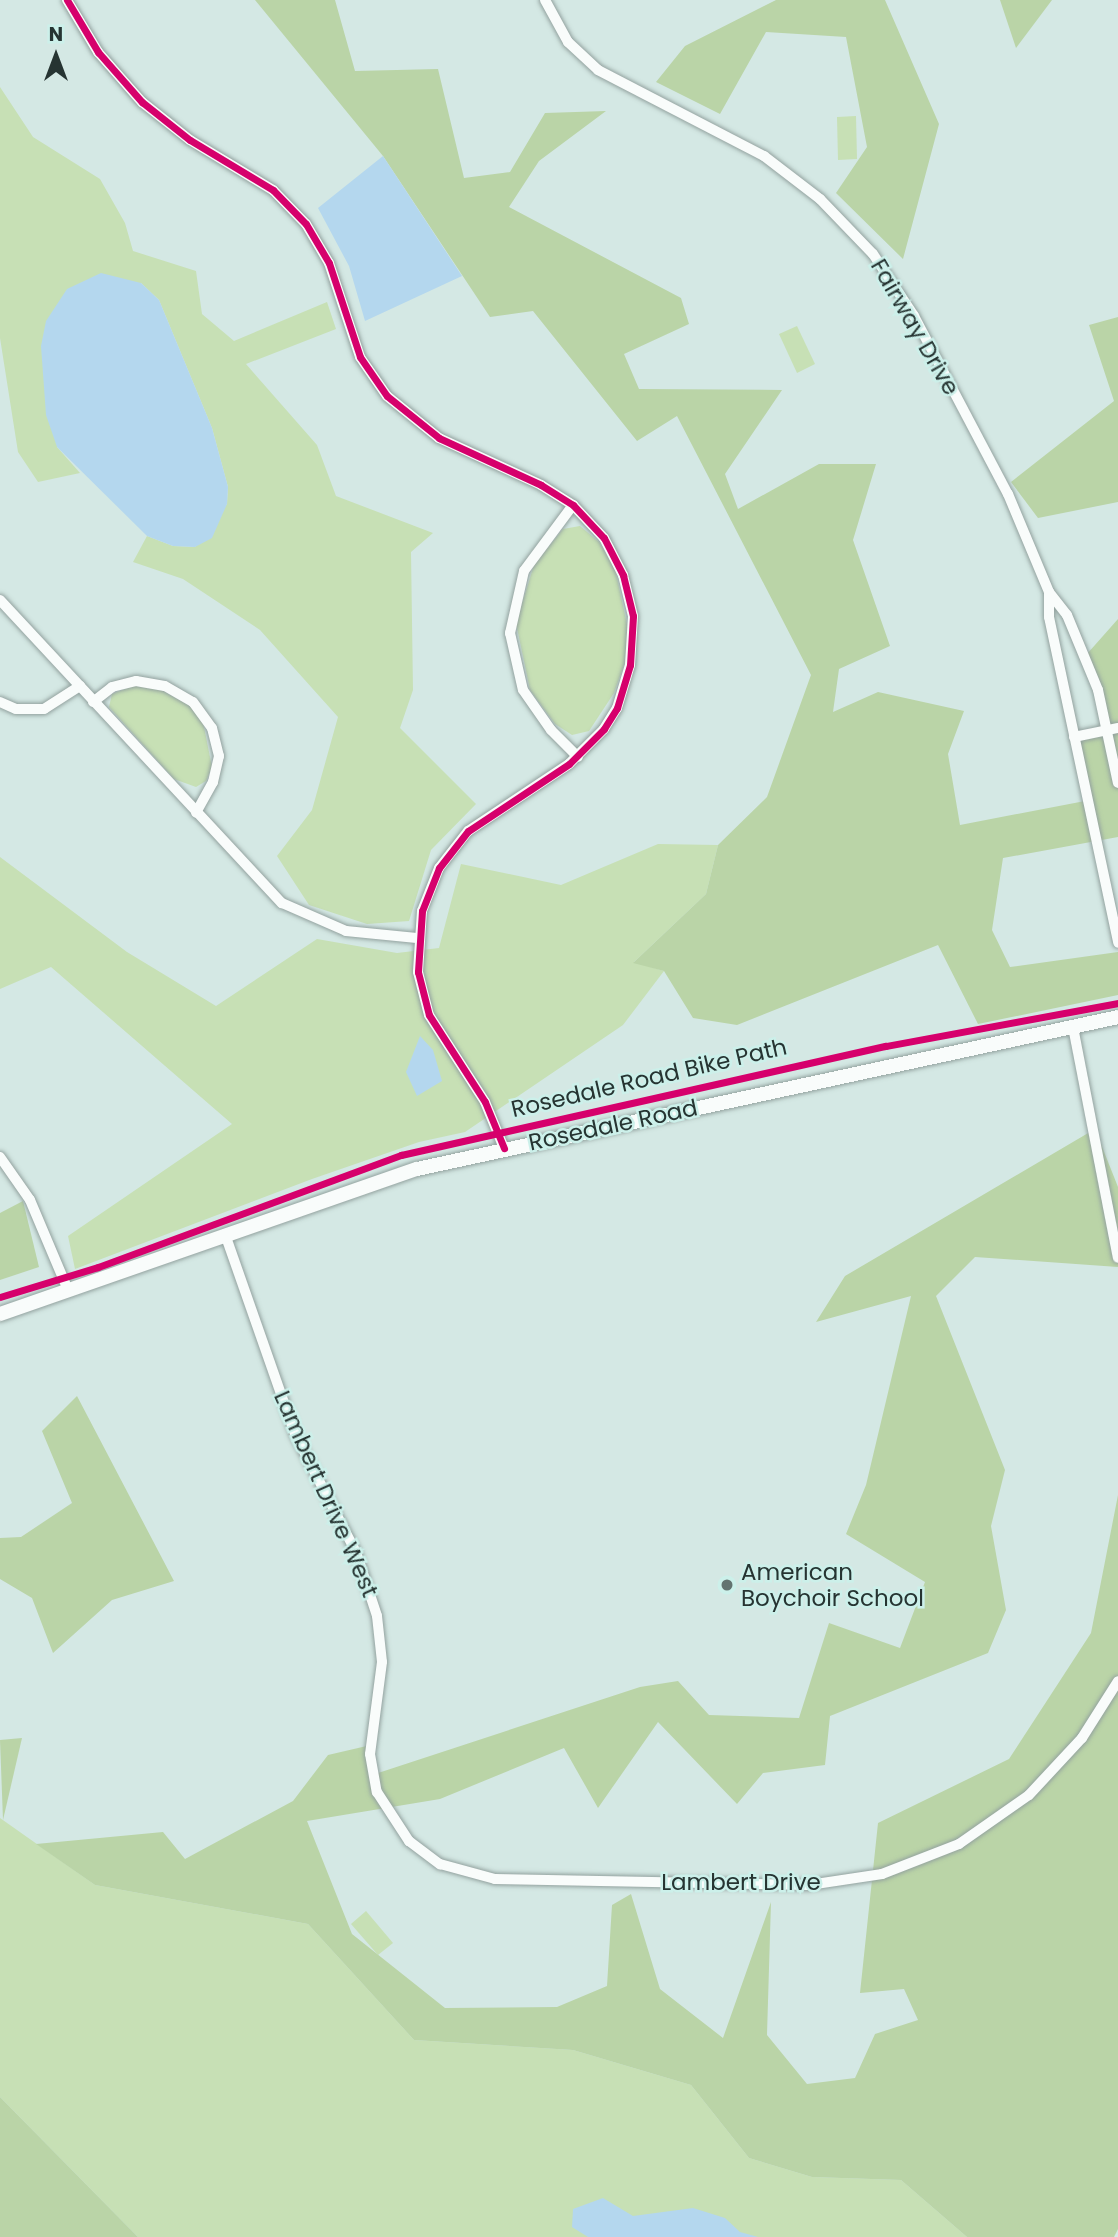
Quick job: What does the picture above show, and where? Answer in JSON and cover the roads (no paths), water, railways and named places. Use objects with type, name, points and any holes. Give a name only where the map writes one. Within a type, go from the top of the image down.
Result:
[{"type":"street","points":[[67,0],[98,52],[142,103],[190,140],[273,190],[306,224],[329,263],[360,357],[403,412],[439,438],[541,485],[573,505],[615,557],[630,597],[633,636],[630,666],[617,708],[578,757],[485,816],[452,848],[429,889],[417,938],[418,972],[429,1015],[485,1102],[504,1149]]},
{"type":"street","name":"Fairway Drive","points":[[545,0],[568,42],[598,70],[764,156],[820,199],[873,254],[914,316],[1008,494],[1049,592],[1062,606],[1113,729],[1118,783]]},
{"type":"street","points":[[573,505],[524,571],[510,633],[523,690],[535,711],[578,757]]},
{"type":"street","name":"Fairway Drive","points":[[1049,592],[1049,617],[1118,943]]},
{"type":"street","points":[[0,600],[266,889],[302,915],[346,931],[417,938]]},
{"type":"street","points":[[93,702],[112,688],[136,681],[166,685],[193,702],[212,728],[219,756],[213,782],[196,813]]},
{"type":"street","points":[[0,702],[16,709],[44,709],[79,686]]},
{"type":"street","points":[[1074,737],[1113,729]]},
{"type":"street","name":"Rosedale Road","points":[[0,1314],[380,1180],[504,1149],[1118,1017]]},
{"type":"street","points":[[1073,1027],[1118,1258]]},
{"type":"street","points":[[0,1157],[30,1200],[68,1290]]},
{"type":"street","name":"Lambert Drive West","points":[[225,1234],[295,1434],[356,1552],[374,1605],[382,1662],[370,1754],[386,1810],[409,1842],[440,1864],[477,1877],[519,1879]]},
{"type":"street","name":"Lambert Drive","points":[[519,1879],[810,1885],[882,1874],[957,1845],[998,1820],[1054,1770],[1082,1738],[1118,1681]]},
{"type":"water","points":[[383,156],[462,276],[365,321],[349,266],[318,208]]},
{"type":"water","points":[[101,273],[141,283],[159,300],[212,428],[228,487],[227,504],[212,538],[195,547],[173,546],[147,536],[57,447],[46,415],[41,346],[46,321],[67,289]]},
{"type":"water","points":[[420,1036],[433,1050],[442,1081],[417,1096],[406,1072]]},
{"type":"water","points":[[603,2198],[633,2216],[693,2208],[725,2218],[740,2232],[758,2237],[588,2237],[572,2227],[573,2209]]},
{"type":"place","name":"American Boychoir School","points":[[727,1585]]}]
